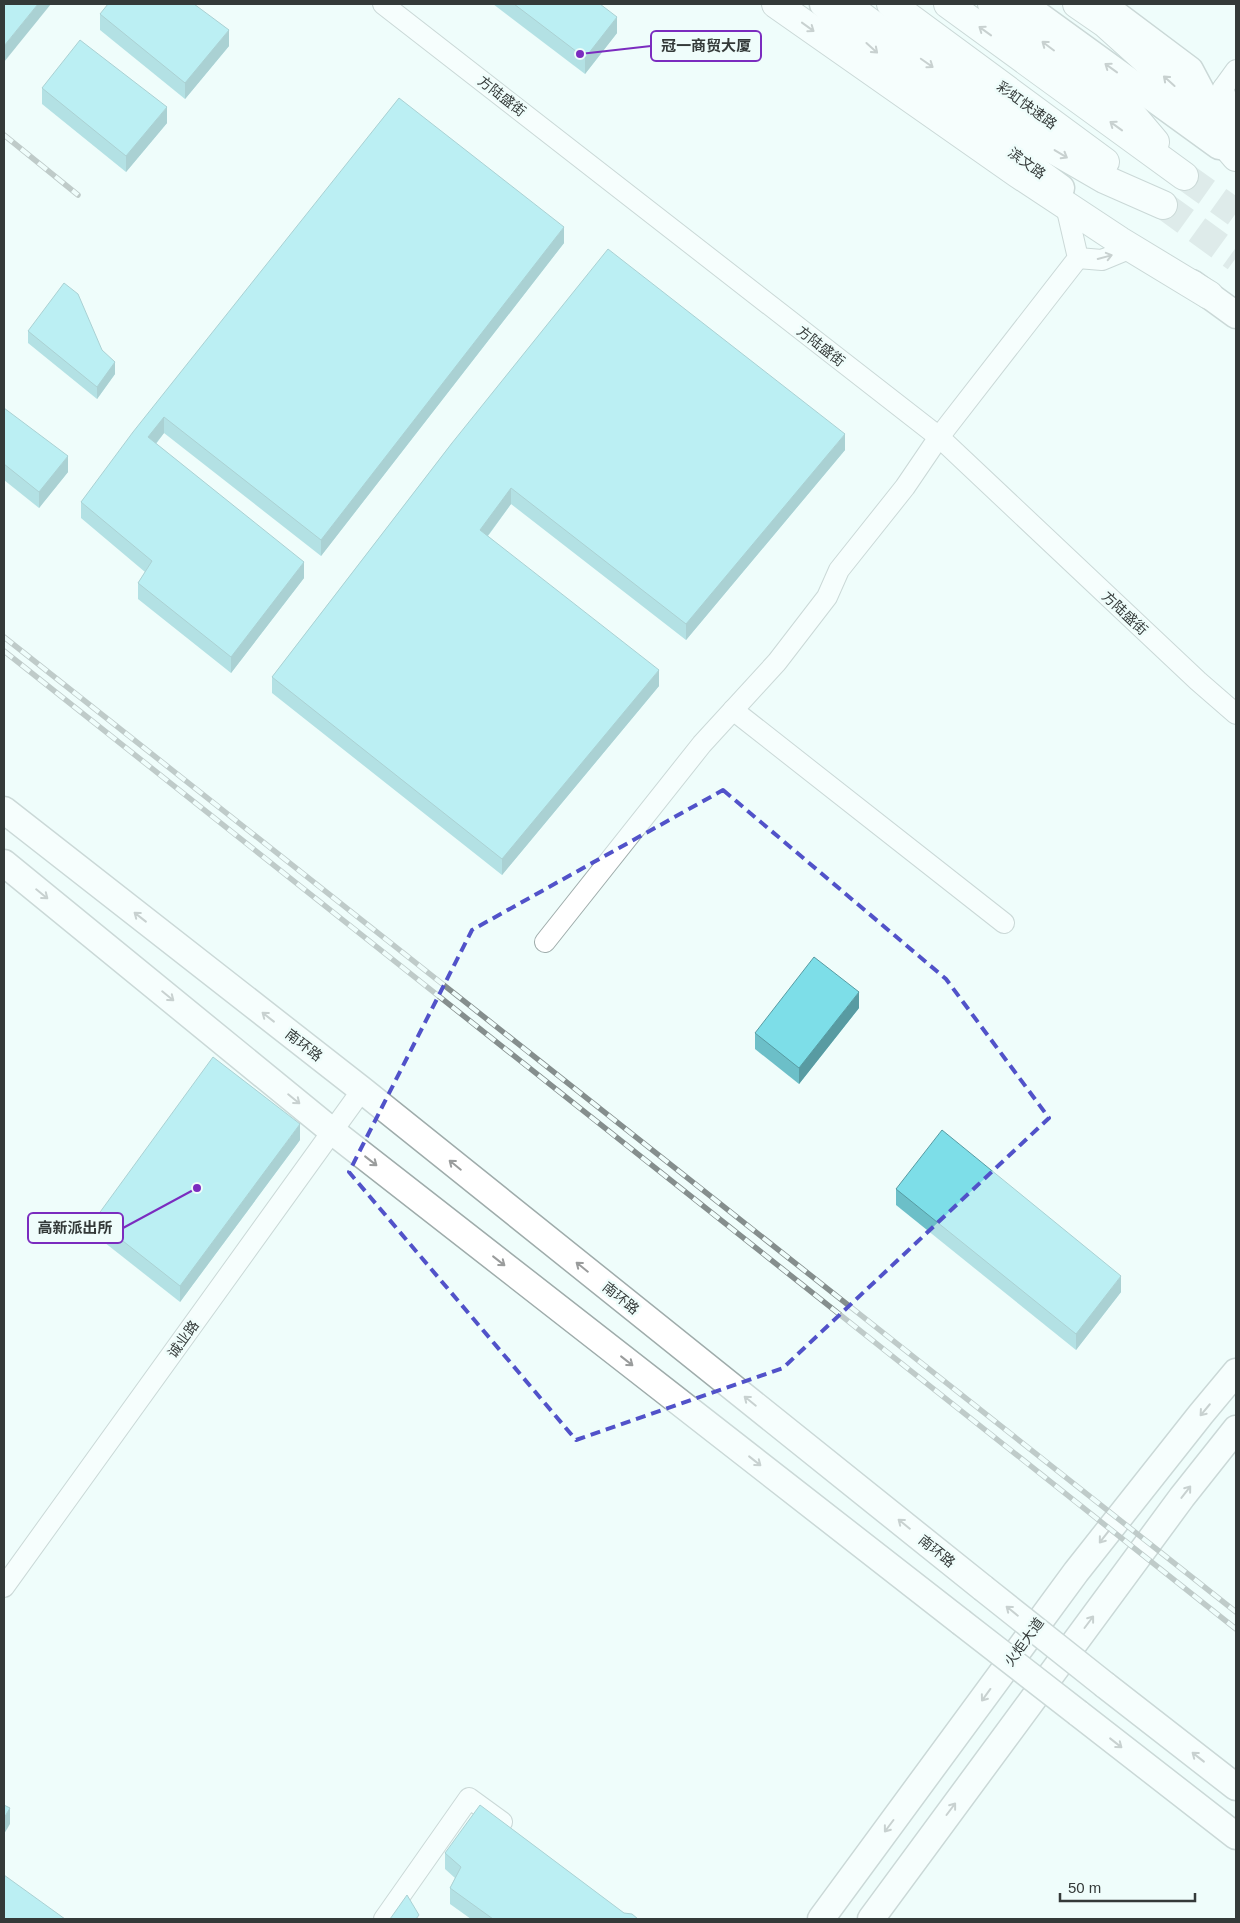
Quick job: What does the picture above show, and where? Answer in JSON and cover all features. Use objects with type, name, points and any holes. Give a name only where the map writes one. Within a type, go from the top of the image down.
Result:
[{"type":"highway","points":[[776,4],[1066,206],[1209,295]]},
{"type":"highway","name":"彩虹快速路","points":[[845,4],[1028,134],[1104,179],[1163,205],[891,4]]},
{"type":"highway","points":[[948,4],[1184,176],[1117,97],[992,4]]},
{"type":"highway","points":[[1077,4],[1106,24],[1176,87],[1234,152]]},
{"type":"main road","name":"滨文路","points":[[823,4],[884,59],[1236,315]]},
{"type":"main road","points":[[1023,4],[1234,152]]},
{"type":"main road","points":[[1102,4],[1190,70],[1234,152]]},
{"type":"main road","name":"南环路","points":[[4,810],[362,1090],[983,1588],[1236,1788]]},
{"type":"main road","points":[[4,863],[332,1130],[1236,1836]]},
{"type":"main road","name":"火炬大道","points":[[821,1919],[1076,1572],[1236,1372]]},
{"type":"main road","points":[[870,1919],[1182,1497],[1236,1428]]},
{"type":"street","name":"方陆盛街","points":[[384,4],[939,437],[1198,682],[1236,714]]},
{"type":"street","points":[[1223,88],[1236,70]]},
{"type":"street","points":[[1195,79],[1223,88]]},
{"type":"street","points":[[1223,88],[1234,120],[1234,152]]},
{"type":"street","points":[[1066,206],[1078,258]]},
{"type":"street","points":[[1078,258],[1102,260],[1131,248]]},
{"type":"street","points":[[545,942],[702,744],[777,662],[827,597],[839,570],[905,487],[939,437],[1078,258]]},
{"type":"street","points":[[733,710],[1004,923]]},
{"type":"street","name":"诚业路","points":[[4,1587],[362,1090]]},
{"type":"street","points":[[384,1919],[469,1798],[516,1833]]},
{"type":"highlighted area","points":[[723,790],[946,979],[1049,1118],[783,1368],[576,1440],[349,1172],[472,930]]},
{"type":"building","points":[[4,4],[38,4],[4,46]]},
{"type":"building","points":[[108,4],[194,4],[229,30],[185,83],[100,14]]},
{"type":"building","points":[[514,4],[600,4],[617,17],[585,58]]},
{"type":"building","points":[[80,40],[167,107],[126,156],[42,88]]},
{"type":"building","points":[[399,98],[564,227],[321,540],[164,417],[148,437],[304,562],[231,657],[138,583],[152,561],[81,502],[133,432]]},
{"type":"building","points":[[608,249],[845,434],[686,624],[511,488],[480,530],[659,670],[502,859],[272,677],[452,443]]},
{"type":"building","points":[[64,283],[78,294],[102,350],[115,362],[97,387],[28,331]]},
{"type":"building","points":[[4,408],[68,456],[39,492],[4,464]]},
{"type":"building","points":[[814,957],[859,992],[799,1068],[755,1033]]},
{"type":"building","points":[[213,1057],[300,1124],[180,1286],[95,1219]]},
{"type":"building","points":[[942,1130],[1121,1276],[1076,1334],[896,1189]]},
{"type":"building","points":[[4,1805],[10,1808],[4,1818]]},
{"type":"building","points":[[480,1805],[624,1913],[632,1914],[638,1919],[493,1919],[450,1888],[461,1867],[445,1853]]},
{"type":"building","points":[[4,1875],[65,1919],[4,1919]]},
{"type":"building","points":[[407,1895],[419,1915],[416,1919],[390,1919]]},
{"type":"tunnel","points":[[1184,176],[1236,213]]},
{"type":"tunnel","points":[[1163,205],[1236,258]]},
{"type":"railway","points":[[4,135],[78,195]]},
{"type":"railway","points":[[4,637],[1236,1612]]},
{"type":"railway","points":[[4,651],[1236,1629]]},
{"type":"place","name":"冠一商贸大厦","points":[[580,54]]},
{"type":"place","name":"高新派出所","points":[[197,1188]]}]
